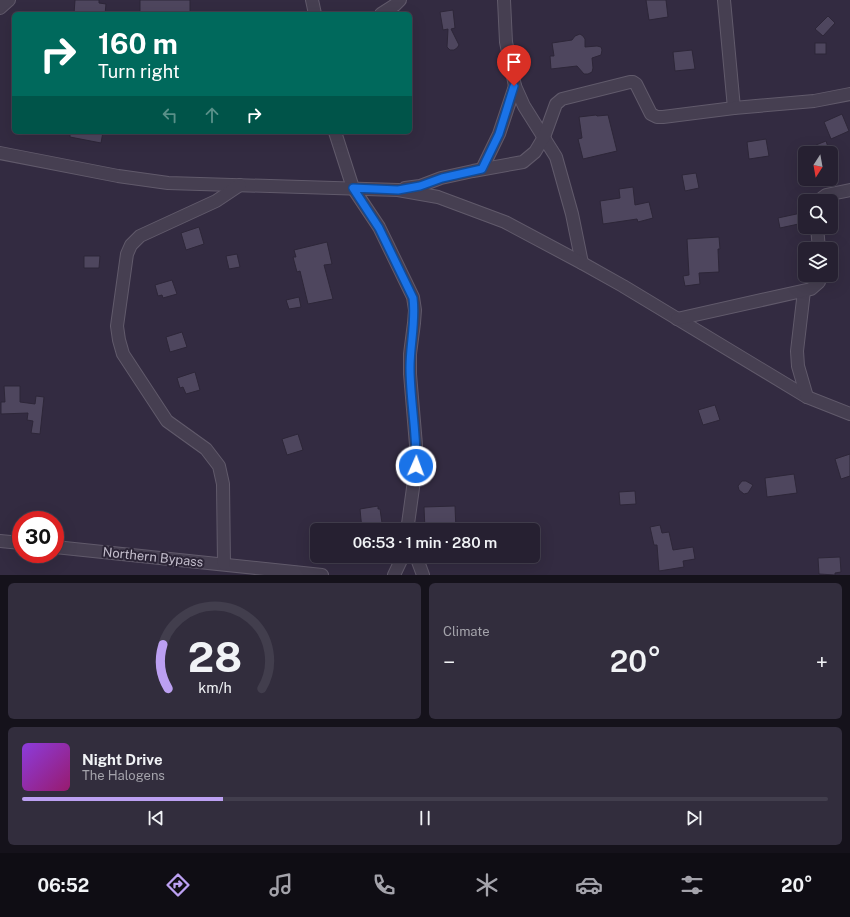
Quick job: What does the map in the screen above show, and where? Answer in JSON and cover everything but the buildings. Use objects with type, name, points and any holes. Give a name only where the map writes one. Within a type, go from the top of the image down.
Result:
[{"type":"street","points":[[0,8],[10,0]]},
{"type":"street","points":[[312,0],[315,12]]},
{"type":"street","points":[[384,12],[400,0]]},
{"type":"street","points":[[504,0],[506,42],[514,86],[524,106],[556,157],[572,214],[582,263]]},
{"type":"street","points":[[724,0],[734,108]]},
{"type":"street","points":[[398,190],[420,186],[442,178],[522,162],[535,152],[544,137],[556,104],[562,99],[630,82],[636,84],[651,114],[657,117],[814,101],[850,94]]},
{"type":"street","points":[[482,169],[499,134],[514,86]]},
{"type":"street","points":[[336,134],[353,188],[379,228],[413,298],[415,310],[410,354],[410,374],[416,445],[416,466],[408,523]]},
{"type":"street","points":[[0,153],[118,176],[168,183],[398,190],[438,197],[505,222],[623,286],[807,397],[850,414]]},
{"type":"street","points":[[224,564],[223,484],[218,466],[206,449],[167,421],[123,354],[119,340],[118,326],[127,254],[131,245],[140,236],[216,201],[240,185]]},
{"type":"street","points":[[831,194],[850,190]]},
{"type":"street","points":[[677,319],[804,291],[811,289],[819,282]]},
{"type":"street","points":[[804,291],[797,350],[798,366],[807,397]]},
{"type":"street","points":[[0,541],[12,542]]},
{"type":"street","name":"Northern Bypass","points":[[64,548],[322,575]]},
{"type":"street","points":[[394,575],[400,563]]},
{"type":"street","points":[[419,563],[423,575]]},
{"type":"route","points":[[416,466],[416,445],[410,374],[410,354],[415,310],[413,298],[379,228],[353,188],[398,190],[420,186],[442,178],[482,169],[499,134],[514,86]]}]
